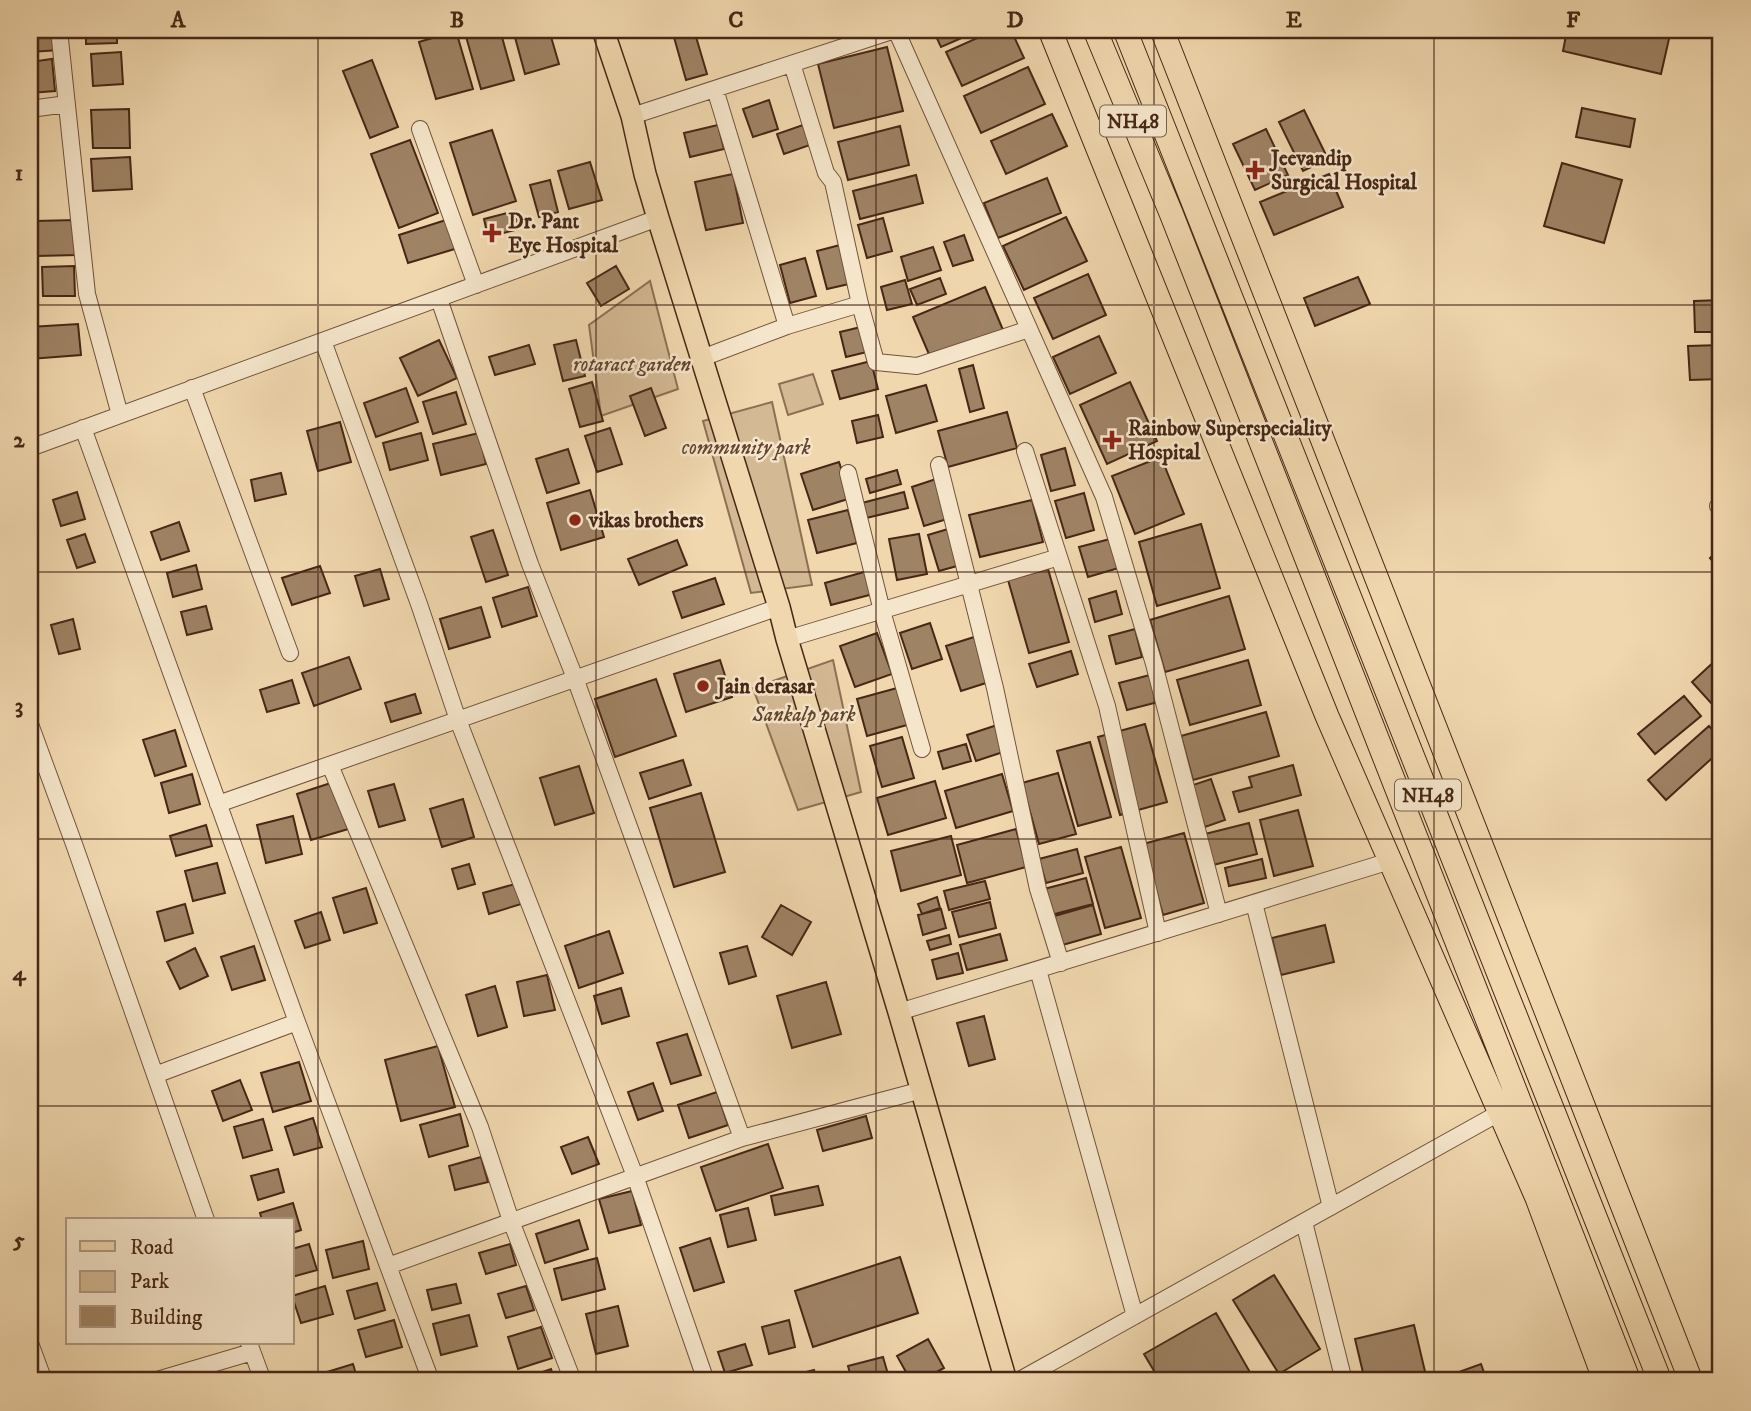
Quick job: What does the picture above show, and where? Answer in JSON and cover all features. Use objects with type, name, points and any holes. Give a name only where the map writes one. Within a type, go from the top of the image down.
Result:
[{"type":"highway","points":[[1050,30],[1327,716],[1537,1198],[1605,1381]]},
{"type":"highway","name":"NH48","points":[[1095,30],[1171,213],[1629,1381]]},
{"type":"highway","name":"NH48","points":[[1125,30],[1660,1381]]},
{"type":"highway","points":[[1162,30],[1691,1381]]},
{"type":"highway","points":[[1327,716],[1365,706]]},
{"type":"main road","points":[[603,30],[632,116],[658,218],[779,607],[900,1012],[1006,1381]]},
{"type":"street","points":[[59,30],[87,294],[120,415]]},
{"type":"street","points":[[632,116],[895,30],[1104,497],[1154,664],[1220,914]]},
{"type":"street","points":[[792,64],[826,173],[833,182],[876,362],[918,366],[1029,329]]},
{"type":"street","points":[[715,89],[787,326]]},
{"type":"street","points":[[30,109],[67,104]]},
{"type":"street","points":[[420,129],[476,285]]},
{"type":"street","points":[[30,448],[658,218]]},
{"type":"street","points":[[439,299],[530,565],[575,678],[742,1138]]},
{"type":"street","points":[[702,358],[787,326],[860,304]]},
{"type":"street","points":[[323,341],[414,590],[458,720],[635,1176],[706,1381]]},
{"type":"street","points":[[192,388],[290,653]]},
{"type":"street","points":[[83,428],[297,1022],[430,1381]]},
{"type":"street","points":[[1025,451],[1108,706],[1158,933]]},
{"type":"street","points":[[939,465],[995,688],[1038,888],[1061,962]]},
{"type":"street","points":[[848,473],[882,611],[922,749]]},
{"type":"street","points":[[787,639],[1059,557]]},
{"type":"street","points":[[218,804],[779,607]]},
{"type":"street","points":[[30,724],[205,1218]]},
{"type":"street","points":[[330,765],[480,1127],[511,1221],[573,1381]]},
{"type":"street","points":[[900,1012],[1390,861]]},
{"type":"street","points":[[1254,903],[1331,1207]]},
{"type":"street","points":[[1038,970],[1135,1316]]},
{"type":"street","points":[[155,1075],[297,1022]]},
{"type":"street","points":[[388,1266],[742,1138],[922,1090]]},
{"type":"street","points":[[1018,1381],[1499,1113]]},
{"type":"street","points":[[1304,1222],[1344,1381]]},
{"type":"street","points":[[30,1343],[44,1381]]},
{"type":"street","points":[[154,1381],[250,1347],[263,1381]]},
{"type":"green space","name":"rotaract garden","points":[[650,281],[678,389],[601,416],[589,325]]},
{"type":"green space","points":[[813,374],[823,404],[788,415],[779,384]]},
{"type":"green space","name":"community park","points":[[772,402],[812,585],[751,593],[703,421]]},
{"type":"green space","name":"Sankalp park","points":[[833,660],[861,792],[798,810],[753,688]]},
{"type":"building","points":[[30,30],[58,30],[60,50],[30,52]]},
{"type":"building","points":[[86,30],[117,30],[117,43],[86,44]]},
{"type":"building","points":[[475,30],[500,30],[514,80],[481,89],[465,33]]},
{"type":"building","points":[[513,30],[549,30],[559,64],[525,74]]},
{"type":"building","points":[[672,30],[694,30],[707,74],[686,80]]},
{"type":"building","points":[[933,30],[980,30],[941,47]]},
{"type":"building","points":[[995,30],[1011,30],[1024,58],[962,86],[946,52]]},
{"type":"building","points":[[1567,30],[1671,30],[1661,74],[1563,51]]},
{"type":"building","points":[[456,31],[473,89],[436,99],[419,42]]},
{"type":"building","points":[[887,47],[903,111],[834,128],[818,64]]},
{"type":"building","points":[[121,52],[123,84],[93,86],[91,54]]},
{"type":"building","points":[[52,59],[55,91],[30,93],[30,62]]},
{"type":"building","points":[[372,60],[398,127],[370,138],[343,71]]},
{"type":"building","points":[[1028,67],[1045,104],[981,133],[964,96]]},
{"type":"building","points":[[769,100],[778,129],[753,137],[743,109]]},
{"type":"building","points":[[1582,108],[1635,119],[1630,147],[1576,137]]},
{"type":"building","points":[[129,109],[130,148],[93,148],[91,110]]},
{"type":"building","points":[[1304,110],[1328,159],[1303,171],[1279,122]]},
{"type":"building","points":[[1052,114],[1067,146],[1006,174],[991,141]]},
{"type":"building","points":[[718,125],[724,149],[690,157],[684,133]]},
{"type":"building","points":[[803,125],[810,145],[784,154],[777,134]]},
{"type":"building","points":[[900,126],[909,165],[848,180],[838,142]]},
{"type":"building","points":[[1266,129],[1288,175],[1255,190],[1233,144]]},
{"type":"building","points":[[492,130],[516,201],[473,215],[450,143]]},
{"type":"building","points":[[410,140],[438,213],[399,228],[371,154]]},
{"type":"building","points":[[130,157],[132,189],[93,191],[91,159]]},
{"type":"building","points":[[590,162],[602,200],[569,209],[558,171]]},
{"type":"building","points":[[1562,163],[1622,180],[1604,243],[1544,226]]},
{"type":"building","points":[[733,174],[743,223],[706,230],[695,182]]},
{"type":"building","points":[[1329,174],[1343,207],[1274,235],[1260,202]]},
{"type":"building","points":[[916,175],[923,203],[860,219],[853,191]]},
{"type":"building","points":[[1047,178],[1061,213],[998,238],[984,203]]},
{"type":"building","points":[[550,180],[558,212],[539,217],[530,185]]},
{"type":"building","points":[[515,211],[519,229],[488,237],[484,219]]},
{"type":"building","points":[[1066,217],[1087,261],[1024,290],[1003,246]]},
{"type":"building","points":[[883,218],[892,251],[867,258],[858,225]]},
{"type":"building","points":[[449,219],[458,248],[408,263],[399,235]]},
{"type":"building","points":[[76,220],[77,255],[37,256],[35,221]]},
{"type":"building","points":[[964,235],[973,260],[953,266],[944,242]]},
{"type":"building","points":[[840,245],[849,284],[827,289],[817,251]]},
{"type":"building","points":[[933,247],[941,270],[908,281],[901,257]]},
{"type":"building","points":[[805,258],[816,296],[790,303],[780,265]]},
{"type":"building","points":[[74,266],[75,296],[43,296],[42,267]]},
{"type":"building","points":[[616,266],[629,289],[601,306],[587,283]]},
{"type":"building","points":[[1088,274],[1106,315],[1053,339],[1034,298]]},
{"type":"building","points":[[1358,277],[1370,304],[1315,326],[1304,298]]},
{"type":"building","points":[[940,278],[946,294],[917,305],[910,289]]},
{"type":"building","points":[[905,280],[912,304],[887,310],[881,287]]},
{"type":"building","points":[[985,287],[1003,330],[931,359],[913,317]]},
{"type":"building","points":[[1721,300],[1721,332],[1695,332],[1694,301]]},
{"type":"building","points":[[78,324],[81,355],[30,359],[30,327]]},
{"type":"building","points":[[865,326],[871,351],[846,357],[840,332]]},
{"type":"building","points":[[1099,336],[1116,373],[1070,394],[1053,357]]},
{"type":"building","points":[[439,340],[457,378],[418,396],[400,358]]},
{"type":"building","points":[[576,340],[585,376],[563,381],[554,345]]},
{"type":"building","points":[[529,345],[535,364],[495,375],[489,357]]},
{"type":"building","points":[[1721,345],[1721,379],[1690,380],[1688,346]]},
{"type":"building","points":[[871,361],[878,389],[840,399],[832,371]]},
{"type":"building","points":[[973,365],[984,408],[970,412],[959,369]]},
{"type":"building","points":[[30,379],[37,404],[30,406]]},
{"type":"building","points":[[592,382],[603,421],[580,427],[569,389]]},
{"type":"building","points":[[1130,382],[1157,441],[1107,464],[1080,405]]},
{"type":"building","points":[[926,385],[937,421],[896,433],[886,396]]},
{"type":"building","points":[[406,388],[418,422],[376,437],[364,403]]},
{"type":"building","points":[[651,388],[666,428],[645,436],[630,396]]},
{"type":"building","points":[[456,392],[466,424],[433,434],[423,402]]},
{"type":"building","points":[[1007,412],[1017,448],[948,467],[938,431]]},
{"type":"building","points":[[878,415],[883,437],[857,443],[852,421]]},
{"type":"building","points":[[340,422],[351,462],[318,471],[307,431]]},
{"type":"building","points":[[610,428],[622,464],[597,472],[585,436]]},
{"type":"building","points":[[421,433],[428,460],[390,470],[383,443]]},
{"type":"building","points":[[479,433],[486,464],[441,475],[433,444]]},
{"type":"building","points":[[1065,448],[1075,485],[1051,491],[1041,455]]},
{"type":"building","name":"vikas brothers","points":[[568,449],[579,483],[547,493],[536,459]]},
{"type":"building","points":[[1161,457],[1184,514],[1135,534],[1112,476]]},
{"type":"building","points":[[839,462],[851,498],[813,510],[801,474]]},
{"type":"building","points":[[897,470],[901,484],[870,493],[866,479]]},
{"type":"building","points":[[281,473],[286,494],[255,501],[251,480]]},
{"type":"building","points":[[945,476],[957,516],[924,526],[912,487]]},
{"type":"building","name":"vikas brothers","points":[[590,490],[604,537],[561,550],[547,503]]},
{"type":"building","points":[[77,492],[85,519],[61,526],[53,500]]},
{"type":"building","points":[[904,492],[908,508],[862,519],[858,504]]},
{"type":"building","points":[[1084,493],[1094,530],[1066,538],[1055,501]]},
{"type":"building","points":[[1032,500],[1043,542],[980,557],[969,515]]},
{"type":"building","points":[[848,510],[857,543],[817,553],[808,520]]},
{"type":"building","points":[[179,522],[189,551],[161,560],[151,532]]},
{"type":"building","points":[[1201,524],[1220,588],[1157,606],[1139,542]]},
{"type":"building","points":[[958,526],[968,563],[939,571],[928,535]]},
{"type":"building","points":[[493,530],[508,575],[486,582],[471,537]]},
{"type":"building","points":[[85,534],[95,562],[77,568],[67,540]]},
{"type":"building","points":[[919,534],[927,574],[897,580],[889,539]]},
{"type":"building","points":[[1114,538],[1122,567],[1088,577],[1079,547]]},
{"type":"building","points":[[677,540],[687,565],[639,585],[628,559]]},
{"type":"building","points":[[1721,548],[1721,571],[1710,558]]},
{"type":"building","points":[[196,565],[202,589],[173,597],[167,573]]},
{"type":"building","points":[[320,566],[330,593],[292,605],[282,578]]},
{"type":"building","points":[[380,569],[389,599],[364,606],[355,576]]},
{"type":"building","points":[[1048,569],[1069,642],[1029,653],[1008,580]]},
{"type":"building","points":[[871,570],[877,593],[831,605],[825,583]]},
{"type":"building","points":[[715,578],[724,604],[682,618],[673,592]]},
{"type":"building","points":[[528,587],[537,616],[502,627],[493,598]]},
{"type":"building","points":[[1116,591],[1122,614],[1095,622],[1089,599]]},
{"type":"building","points":[[1229,596],[1245,649],[1165,672],[1150,620]]},
{"type":"building","points":[[206,606],[212,629],[187,635],[181,612]]},
{"type":"building","points":[[481,607],[490,637],[449,649],[440,619]]},
{"type":"building","points":[[73,619],[80,649],[59,654],[51,625]]},
{"type":"building","points":[[930,623],[942,659],[912,669],[900,633]]},
{"type":"building","points":[[1135,629],[1142,657],[1116,664],[1109,636]]},
{"type":"building","points":[[877,633],[892,674],[855,687],[840,646]]},
{"type":"building","points":[[974,637],[989,682],[961,691],[946,646]]},
{"type":"building","points":[[1071,651],[1078,674],[1037,687],[1029,664]]},
{"type":"building","points":[[349,657],[361,689],[314,706],[302,673]]},
{"type":"building","points":[[1717,659],[1721,664],[1721,714],[1692,682]]},
{"type":"building","name":"Jain derasar","points":[[720,660],[732,697],[686,712],[674,674]]},
{"type":"building","points":[[1248,660],[1261,705],[1190,725],[1177,680]]},
{"type":"building","points":[[1150,675],[1158,702],[1127,710],[1119,683]]},
{"type":"building","points":[[656,679],[676,736],[615,757],[595,699]]},
{"type":"building","points":[[292,680],[299,703],[267,712],[260,690]]},
{"type":"building","points":[[897,688],[907,725],[867,736],[857,699]]},
{"type":"building","points":[[415,694],[421,713],[391,722],[385,703]]},
{"type":"building","points":[[1684,696],[1701,716],[1655,754],[1638,734]]},
{"type":"building","points":[[1266,712],[1279,756],[1193,780],[1181,736]]},
{"type":"building","points":[[1145,724],[1167,802],[1120,815],[1098,737]]},
{"type":"building","points":[[997,725],[1006,751],[976,761],[967,735]]},
{"type":"building","points":[[1709,726],[1721,739],[1721,750],[1666,800],[1648,780]]},
{"type":"building","points":[[175,730],[186,766],[155,776],[143,740]]},
{"type":"building","points":[[902,737],[914,778],[882,787],[870,746]]},
{"type":"building","points":[[1090,742],[1111,817],[1078,826],[1057,751]]},
{"type":"building","points":[[966,744],[971,761],[943,769],[938,752]]},
{"type":"building","points":[[683,760],[691,785],[649,799],[640,773]]},
{"type":"building","points":[[1293,765],[1301,795],[1239,812],[1233,792],[1252,787],[1249,777]]},
{"type":"building","points":[[579,766],[594,813],[555,825],[540,778]]},
{"type":"building","points":[[1058,773],[1076,834],[1039,844],[1022,783]]},
{"type":"building","points":[[192,774],[200,804],[169,813],[161,783]]},
{"type":"building","points":[[1002,774],[1013,811],[956,828],[945,791]]},
{"type":"building","points":[[1211,779],[1225,820],[1205,827],[1190,786]]},
{"type":"building","points":[[340,780],[355,827],[311,840],[297,794]]},
{"type":"building","points":[[935,781],[946,818],[888,835],[877,798]]},
{"type":"building","points":[[394,784],[405,820],[379,827],[368,791]]},
{"type":"building","points":[[701,793],[725,872],[674,887],[650,808]]},
{"type":"building","points":[[463,799],[474,837],[442,847],[430,809]]},
{"type":"building","points":[[1298,810],[1313,866],[1274,876],[1260,820]]},
{"type":"building","points":[[293,816],[302,854],[266,863],[257,825]]},
{"type":"building","points":[[1249,823],[1257,854],[1213,865],[1205,834]]},
{"type":"building","points":[[206,825],[212,846],[176,856],[170,836]]},
{"type":"building","points":[[1016,829],[1026,867],[967,883],[957,845]]},
{"type":"building","points":[[1184,833],[1204,903],[1163,915],[1143,844]]},
{"type":"building","points":[[951,836],[961,875],[901,891],[891,851]]},
{"type":"building","points":[[1121,847],[1141,918],[1105,928],[1085,857]]},
{"type":"building","points":[[1077,849],[1083,873],[1046,883],[1039,859]]},
{"type":"building","points":[[1262,859],[1266,878],[1229,886],[1225,868]]},
{"type":"building","points":[[217,863],[225,893],[193,901],[185,871]]},
{"type":"building","points":[[469,864],[475,884],[458,889],[452,869]]},
{"type":"building","points":[[1086,878],[1093,904],[1051,915],[1044,889]]},
{"type":"building","points":[[985,881],[990,899],[949,910],[944,891]]},
{"type":"building","points":[[515,884],[521,904],[489,914],[483,893]]},
{"type":"building","points":[[366,888],[377,923],[344,933],[333,898]]},
{"type":"building","points":[[937,897],[940,908],[922,914],[918,904]]},
{"type":"building","points":[[990,902],[996,928],[959,937],[952,912]]},
{"type":"building","points":[[185,904],[193,933],[165,941],[157,912]]},
{"type":"building","points":[[781,905],[811,922],[792,955],[762,937]]},
{"type":"building","points":[[1093,905],[1101,934],[1059,946],[1051,917]]},
{"type":"building","points":[[941,909],[946,928],[923,935],[918,915]]},
{"type":"building","points":[[321,912],[330,940],[305,948],[295,921]]},
{"type":"building","points":[[1325,925],[1334,962],[1281,975],[1272,938]]},
{"type":"building","points":[[609,931],[623,973],[579,988],[565,946]]},
{"type":"building","points":[[1000,934],[1007,960],[967,970],[960,945]]},
{"type":"building","points":[[949,935],[951,944],[930,950],[927,941]]},
{"type":"building","points":[[254,946],[265,980],[232,990],[221,957]]},
{"type":"building","points":[[747,946],[756,976],[729,984],[720,953]]},
{"type":"building","points":[[195,948],[208,976],[180,989],[167,962]]},
{"type":"building","points":[[958,953],[963,973],[937,979],[932,960]]},
{"type":"building","points":[[547,975],[555,1010],[524,1016],[517,982]]},
{"type":"building","points":[[826,982],[841,1034],[792,1048],[777,996]]},
{"type":"building","points":[[495,986],[507,1027],[478,1036],[466,995]]},
{"type":"building","points":[[621,988],[629,1016],[602,1024],[594,996]]},
{"type":"building","points":[[984,1016],[995,1059],[969,1066],[957,1023]]},
{"type":"building","points":[[687,1034],[701,1075],[671,1084],[657,1043]]},
{"type":"building","points":[[438,1046],[455,1107],[401,1121],[385,1060]]},
{"type":"building","points":[[299,1062],[311,1101],[273,1112],[261,1073]]},
{"type":"building","points":[[240,1080],[252,1110],[223,1121],[212,1091]]},
{"type":"building","points":[[653,1083],[663,1111],[638,1120],[628,1092]]},
{"type":"building","points":[[717,1092],[728,1125],[689,1138],[678,1105]]},
{"type":"building","points":[[460,1114],[468,1146],[429,1157],[420,1125]]},
{"type":"building","points":[[866,1116],[872,1138],[823,1151],[817,1130]]},
{"type":"building","points":[[313,1118],[322,1147],[294,1155],[285,1127]]},
{"type":"building","points":[[263,1119],[272,1150],[243,1158],[234,1127]]},
{"type":"building","points":[[588,1137],[599,1164],[572,1174],[561,1147]]},
{"type":"building","points":[[768,1144],[783,1188],[716,1211],[701,1167]]},
{"type":"building","points":[[481,1157],[488,1182],[455,1190],[449,1166]]},
{"type":"building","points":[[278,1169],[284,1192],[258,1200],[251,1176]]},
{"type":"building","points":[[818,1186],[823,1205],[775,1215],[771,1196]]},
{"type":"building","points":[[632,1191],[641,1225],[609,1233],[599,1199]]},
{"type":"building","points":[[293,1203],[301,1230],[294,1232],[294,1218],[261,1218],[260,1213]]},
{"type":"building","points":[[748,1208],[756,1240],[728,1247],[720,1215]]},
{"type":"building","points":[[579,1220],[588,1249],[545,1263],[536,1234]]},
{"type":"building","points":[[710,1238],[724,1282],[694,1291],[680,1248]]},
{"type":"building","points":[[363,1241],[369,1269],[333,1278],[326,1250]]},
{"type":"building","points":[[309,1244],[317,1270],[294,1276],[294,1248]]},
{"type":"building","points":[[510,1244],[516,1265],[486,1274],[479,1253]]},
{"type":"building","points":[[900,1257],[918,1313],[813,1347],[795,1291]]},
{"type":"building","points":[[597,1258],[605,1289],[562,1300],[554,1269]]},
{"type":"building","points":[[1274,1275],[1320,1349],[1279,1374],[1233,1300]]},
{"type":"building","points":[[377,1283],[385,1310],[355,1319],[347,1291]]},
{"type":"building","points":[[456,1284],[461,1303],[432,1310],[427,1290]]},
{"type":"building","points":[[325,1286],[333,1314],[301,1323],[294,1295]]},
{"type":"building","points":[[526,1286],[534,1310],[506,1318],[498,1294]]},
{"type":"building","points":[[618,1306],[628,1346],[596,1354],[586,1314]]},
{"type":"building","points":[[1216,1313],[1251,1374],[1237,1381],[1160,1381],[1144,1354]]},
{"type":"building","points":[[469,1315],[477,1346],[441,1355],[433,1324]]},
{"type":"building","points":[[394,1320],[402,1347],[366,1357],[358,1330]]},
{"type":"building","points":[[789,1320],[795,1347],[769,1354],[762,1327]]},
{"type":"building","points":[[1414,1325],[1427,1380],[1365,1381],[1355,1339]]},
{"type":"building","points":[[541,1327],[552,1358],[518,1369],[508,1337]]},
{"type":"building","points":[[928,1339],[944,1368],[920,1381],[911,1381],[897,1356]]},
{"type":"building","points":[[745,1344],[752,1365],[725,1373],[718,1352]]},
{"type":"building","points":[[883,1357],[890,1381],[852,1381],[848,1366]]},
{"type":"building","points":[[353,1364],[358,1381],[329,1381],[327,1372]]},
{"type":"building","points":[[1481,1364],[1487,1381],[1434,1381]]},
{"type":"building","points":[[551,1369],[555,1381],[522,1379]]},
{"type":"building","points":[[814,1370],[817,1381],[779,1381],[794,1375]]},
{"type":"place","name":"Jeevandip Surgical Hospital","points":[[1255,170]]},
{"type":"place","name":"Dr. Pant Eye Hospital","points":[[492,233]]},
{"type":"place","name":"Rainbow Superspeciality Hospital","points":[[1112,440]]},
{"type":"place","name":"vikas brothers","points":[[575,520]]},
{"type":"place","name":"Jain derasar","points":[[703,686]]}]
